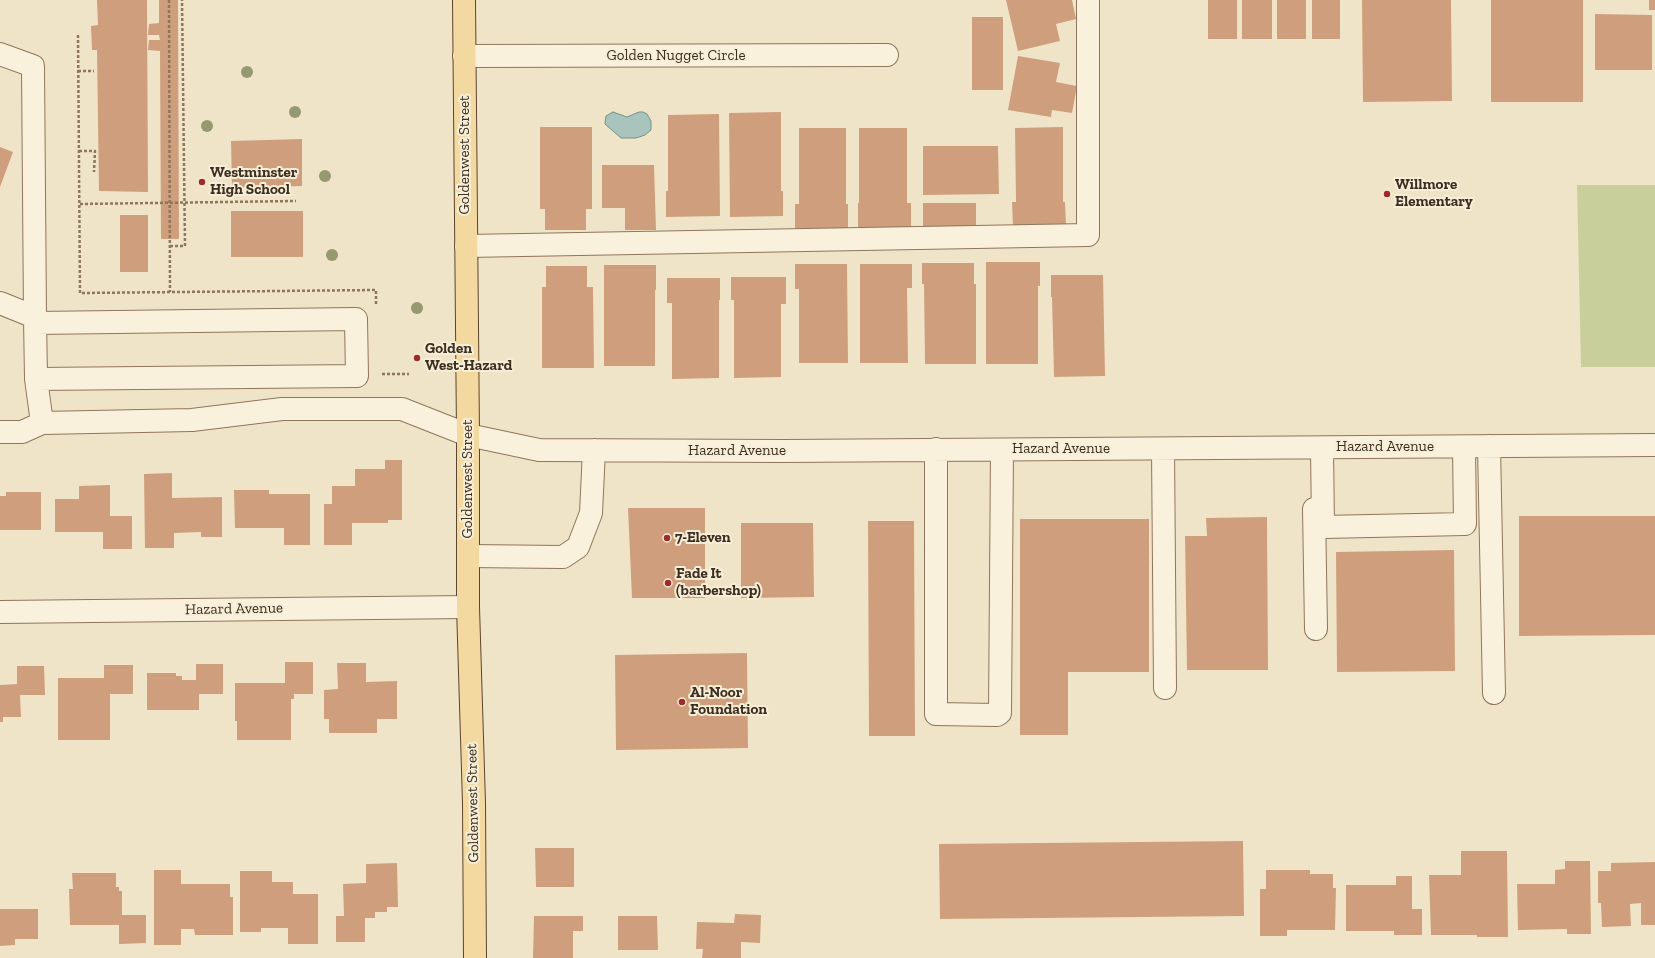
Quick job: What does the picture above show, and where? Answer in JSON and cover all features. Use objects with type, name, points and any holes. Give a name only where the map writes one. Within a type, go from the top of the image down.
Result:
[{"type":"main road","name":"Goldenwest Street","points":[[464,0],[468,606],[474,804],[475,958]]},
{"type":"street","points":[[466,246],[1088,235],[1088,0]]},
{"type":"street","points":[[0,54],[33,66],[36,379],[42,423],[22,432],[0,432]]},
{"type":"street","name":"Golden Nugget Circle","points":[[464,56],[887,55]]},
{"type":"street","points":[[0,303],[35,320],[356,319],[357,376],[36,379]]},
{"type":"street","name":"Hazard Avenue","points":[[42,423],[192,420],[282,409],[402,409],[468,435],[539,450],[783,451],[1655,445]]},
{"type":"street","points":[[1489,446],[1494,693]]},
{"type":"street","points":[[1318,448],[1323,527],[1465,524],[1464,447]]},
{"type":"street","points":[[1163,448],[1165,688]]},
{"type":"street","points":[[1316,630],[1318,448]]},
{"type":"street","points":[[936,449],[936,714],[997,715],[1000,713],[1002,450]]},
{"type":"street","points":[[468,556],[563,557],[578,547],[591,513],[594,450]]},
{"type":"street","name":"Hazard Avenue","points":[[0,612],[468,606]]},
{"type":"path","points":[[169,0],[170,292]]},
{"type":"path","points":[[170,246],[185,246],[182,0]]},
{"type":"path","points":[[78,35],[80,293],[376,290],[376,305]]},
{"type":"path","points":[[78,71],[94,71]]},
{"type":"path","points":[[79,151],[95,151],[94,172]]},
{"type":"path","points":[[80,204],[296,200]]},
{"type":"path","points":[[376,374],[409,374]]},
{"type":"green space","points":[[1577,185],[1655,185],[1655,367],[1581,367]]},
{"type":"water","points":[[613,112],[627,117],[643,112],[647,114],[651,121],[651,130],[645,135],[636,138],[621,138],[605,124],[606,116]]},
{"type":"building","points":[[97,0],[147,0],[148,192],[99,191],[97,50],[92,50],[91,26],[98,25]]},
{"type":"building","points":[[159,0],[178,0],[179,239],[161,239],[160,51],[148,50],[149,40],[160,40],[159,35],[148,35],[149,24],[159,23]]},
{"type":"building","points":[[1006,0],[1072,0],[1076,19],[1056,24],[1060,41],[1018,51]]},
{"type":"building","points":[[1208,0],[1237,0],[1237,39],[1208,39]]},
{"type":"building","points":[[1242,0],[1272,0],[1272,39],[1242,39]]},
{"type":"building","points":[[1277,0],[1306,0],[1306,39],[1277,39]]},
{"type":"building","points":[[1312,0],[1340,0],[1340,39],[1312,39]]},
{"type":"building","points":[[1362,0],[1451,0],[1452,101],[1363,102]]},
{"type":"building","points":[[1491,0],[1583,0],[1583,102],[1491,102]]},
{"type":"building","points":[[1649,0],[1655,0],[1655,10],[1649,10]]},
{"type":"building","points":[[1595,14],[1652,15],[1652,70],[1595,70]]},
{"type":"building","points":[[972,17],[1003,17],[1003,90],[972,90]]},
{"type":"building","points":[[1018,56],[1060,63],[1056,82],[1077,86],[1072,113],[1052,110],[1051,117],[1008,110]]},
{"type":"building","points":[[781,112],[781,191],[783,191],[783,216],[730,217],[729,113]]},
{"type":"building","points":[[719,114],[720,216],[666,217],[666,191],[668,191],[668,115]]},
{"type":"building","points":[[540,127],[592,127],[592,209],[586,209],[586,230],[545,230],[545,209],[540,209]]},
{"type":"building","points":[[1063,127],[1063,202],[1065,202],[1066,226],[1013,227],[1012,202],[1016,202],[1015,128]]},
{"type":"building","points":[[799,128],[846,128],[846,204],[848,204],[848,228],[795,228],[795,204],[799,204]]},
{"type":"building","points":[[859,128],[907,128],[907,203],[911,203],[911,227],[858,228]]},
{"type":"building","points":[[302,139],[302,186],[232,188],[231,141]]},
{"type":"building","points":[[923,146],[998,146],[999,194],[923,195]]},
{"type":"building","points":[[0,147],[13,152],[0,187]]},
{"type":"building","points":[[602,165],[654,165],[656,230],[625,230],[625,208],[602,208]]},
{"type":"building","points":[[923,203],[976,203],[976,227],[923,227]]},
{"type":"building","points":[[231,211],[303,211],[303,257],[231,257]]},
{"type":"building","points":[[120,215],[148,215],[148,272],[120,272]]},
{"type":"building","points":[[986,262],[1040,262],[1040,286],[1038,286],[1038,364],[986,364]]},
{"type":"building","points":[[922,263],[974,263],[974,284],[976,284],[976,364],[925,364],[924,284],[922,284]]},
{"type":"building","points":[[795,264],[847,264],[848,363],[799,363],[799,289],[795,289]]},
{"type":"building","points":[[860,264],[912,264],[912,288],[907,288],[908,363],[860,363]]},
{"type":"building","points":[[604,265],[656,265],[655,366],[604,366]]},
{"type":"building","points":[[546,266],[587,266],[587,287],[593,287],[594,368],[542,368],[542,287],[546,287]]},
{"type":"building","points":[[1051,275],[1103,275],[1105,376],[1054,377]]},
{"type":"building","points":[[731,277],[786,277],[786,304],[781,304],[781,377],[734,378],[734,300],[731,300]]},
{"type":"building","points":[[667,278],[720,278],[719,378],[672,379],[672,303],[667,303]]},
{"type":"building","points":[[385,460],[402,460],[402,520],[388,520],[388,523],[352,523],[352,545],[324,545],[324,504],[332,504],[332,486],[355,486],[355,469],[385,469]]},
{"type":"building","points":[[172,473],[172,498],[222,497],[222,537],[201,537],[201,532],[174,533],[174,548],[145,548],[144,474]]},
{"type":"building","points":[[110,485],[110,516],[132,516],[132,549],[103,549],[103,532],[55,532],[55,499],[79,499],[79,486]]},
{"type":"building","points":[[234,490],[269,490],[269,494],[310,494],[310,545],[284,545],[284,528],[235,528]]},
{"type":"building","points":[[6,492],[41,492],[41,530],[0,530],[0,496],[6,496]]},
{"type":"building","name":"7-Eleven","points":[[628,508],[705,508],[705,598],[632,598]]},
{"type":"building","points":[[1519,516],[1655,516],[1655,635],[1519,636]]},
{"type":"building","points":[[1267,517],[1268,670],[1187,670],[1185,536],[1207,536],[1206,518]]},
{"type":"building","points":[[1020,519],[1149,519],[1149,672],[1068,672],[1068,735],[1020,735]]},
{"type":"building","points":[[868,521],[914,521],[915,736],[869,736]]},
{"type":"building","points":[[741,523],[813,523],[814,597],[741,598]]},
{"type":"building","points":[[1454,550],[1455,671],[1337,672],[1336,552]]},
{"type":"building","name":"Al-Noor Foundation","points":[[747,653],[748,748],[616,750],[615,655]]},
{"type":"building","points":[[285,662],[313,662],[313,694],[294,694],[294,699],[291,699],[291,740],[237,740],[237,721],[235,721],[235,683],[285,683]]},
{"type":"building","points":[[337,663],[366,663],[366,682],[397,681],[397,719],[377,719],[377,733],[329,733],[329,719],[324,719],[324,690],[338,689]]},
{"type":"building","points":[[196,664],[223,664],[223,694],[199,694],[199,710],[147,710],[147,673],[176,673],[176,676],[182,676],[182,680],[196,680]]},
{"type":"building","points":[[104,665],[133,665],[133,694],[110,694],[110,740],[58,740],[58,678],[104,678]]},
{"type":"building","points":[[17,666],[44,666],[45,695],[20,695],[21,717],[3,717],[3,722],[0,722],[0,685],[17,684]]},
{"type":"building","points":[[1243,841],[1244,916],[940,919],[939,844]]},
{"type":"building","points":[[535,848],[574,848],[574,887],[536,887]]},
{"type":"building","points":[[1461,851],[1507,851],[1508,937],[1431,935],[1429,875],[1461,875]]},
{"type":"building","points":[[1565,861],[1590,861],[1591,934],[1567,934],[1567,929],[1518,930],[1517,884],[1555,884],[1555,870],[1565,869]]},
{"type":"building","points":[[1655,862],[1655,925],[1641,925],[1641,903],[1630,904],[1631,926],[1602,927],[1601,903],[1598,903],[1598,871],[1611,871],[1611,863]]},
{"type":"building","points":[[397,863],[398,907],[387,907],[387,912],[375,912],[375,918],[365,918],[365,942],[336,942],[336,916],[344,916],[343,884],[366,883],[366,864]]},
{"type":"building","points":[[154,870],[181,870],[181,884],[230,884],[230,897],[233,897],[233,935],[195,935],[194,929],[181,929],[181,945],[154,945]]},
{"type":"building","points":[[1266,870],[1310,870],[1310,874],[1333,874],[1333,888],[1336,888],[1335,930],[1287,930],[1287,936],[1260,936],[1260,889],[1266,889]]},
{"type":"building","points":[[240,871],[272,871],[272,882],[293,882],[293,894],[318,894],[318,944],[288,944],[288,928],[261,928],[261,932],[240,932]]},
{"type":"building","points":[[72,873],[116,873],[116,887],[119,887],[119,891],[122,891],[122,915],[146,915],[146,943],[119,944],[119,925],[70,925],[69,889],[73,889]]},
{"type":"building","points":[[1396,876],[1412,876],[1412,909],[1422,909],[1422,935],[1394,935],[1394,931],[1346,931],[1346,885],[1396,885]]},
{"type":"building","points":[[0,909],[38,909],[38,939],[15,939],[15,945],[0,946]]},
{"type":"building","points":[[735,914],[761,915],[760,943],[741,942],[741,958],[702,958],[703,949],[696,949],[697,922],[734,923]]},
{"type":"building","points":[[534,916],[583,916],[583,931],[573,931],[573,958],[533,958]]},
{"type":"building","points":[[618,916],[657,916],[658,950],[618,950]]},
{"type":"place","name":"Westminster High School","points":[[202,182]]},
{"type":"place","name":"Willmore Elementary","points":[[1387,194]]},
{"type":"place","name":"Golden West-Hazard","points":[[417,358]]},
{"type":"place","name":"7-Eleven","points":[[667,538]]},
{"type":"place","name":"Fade It (barbershop)","points":[[668,583]]},
{"type":"place","name":"Al-Noor Foundation","points":[[682,702]]}]
